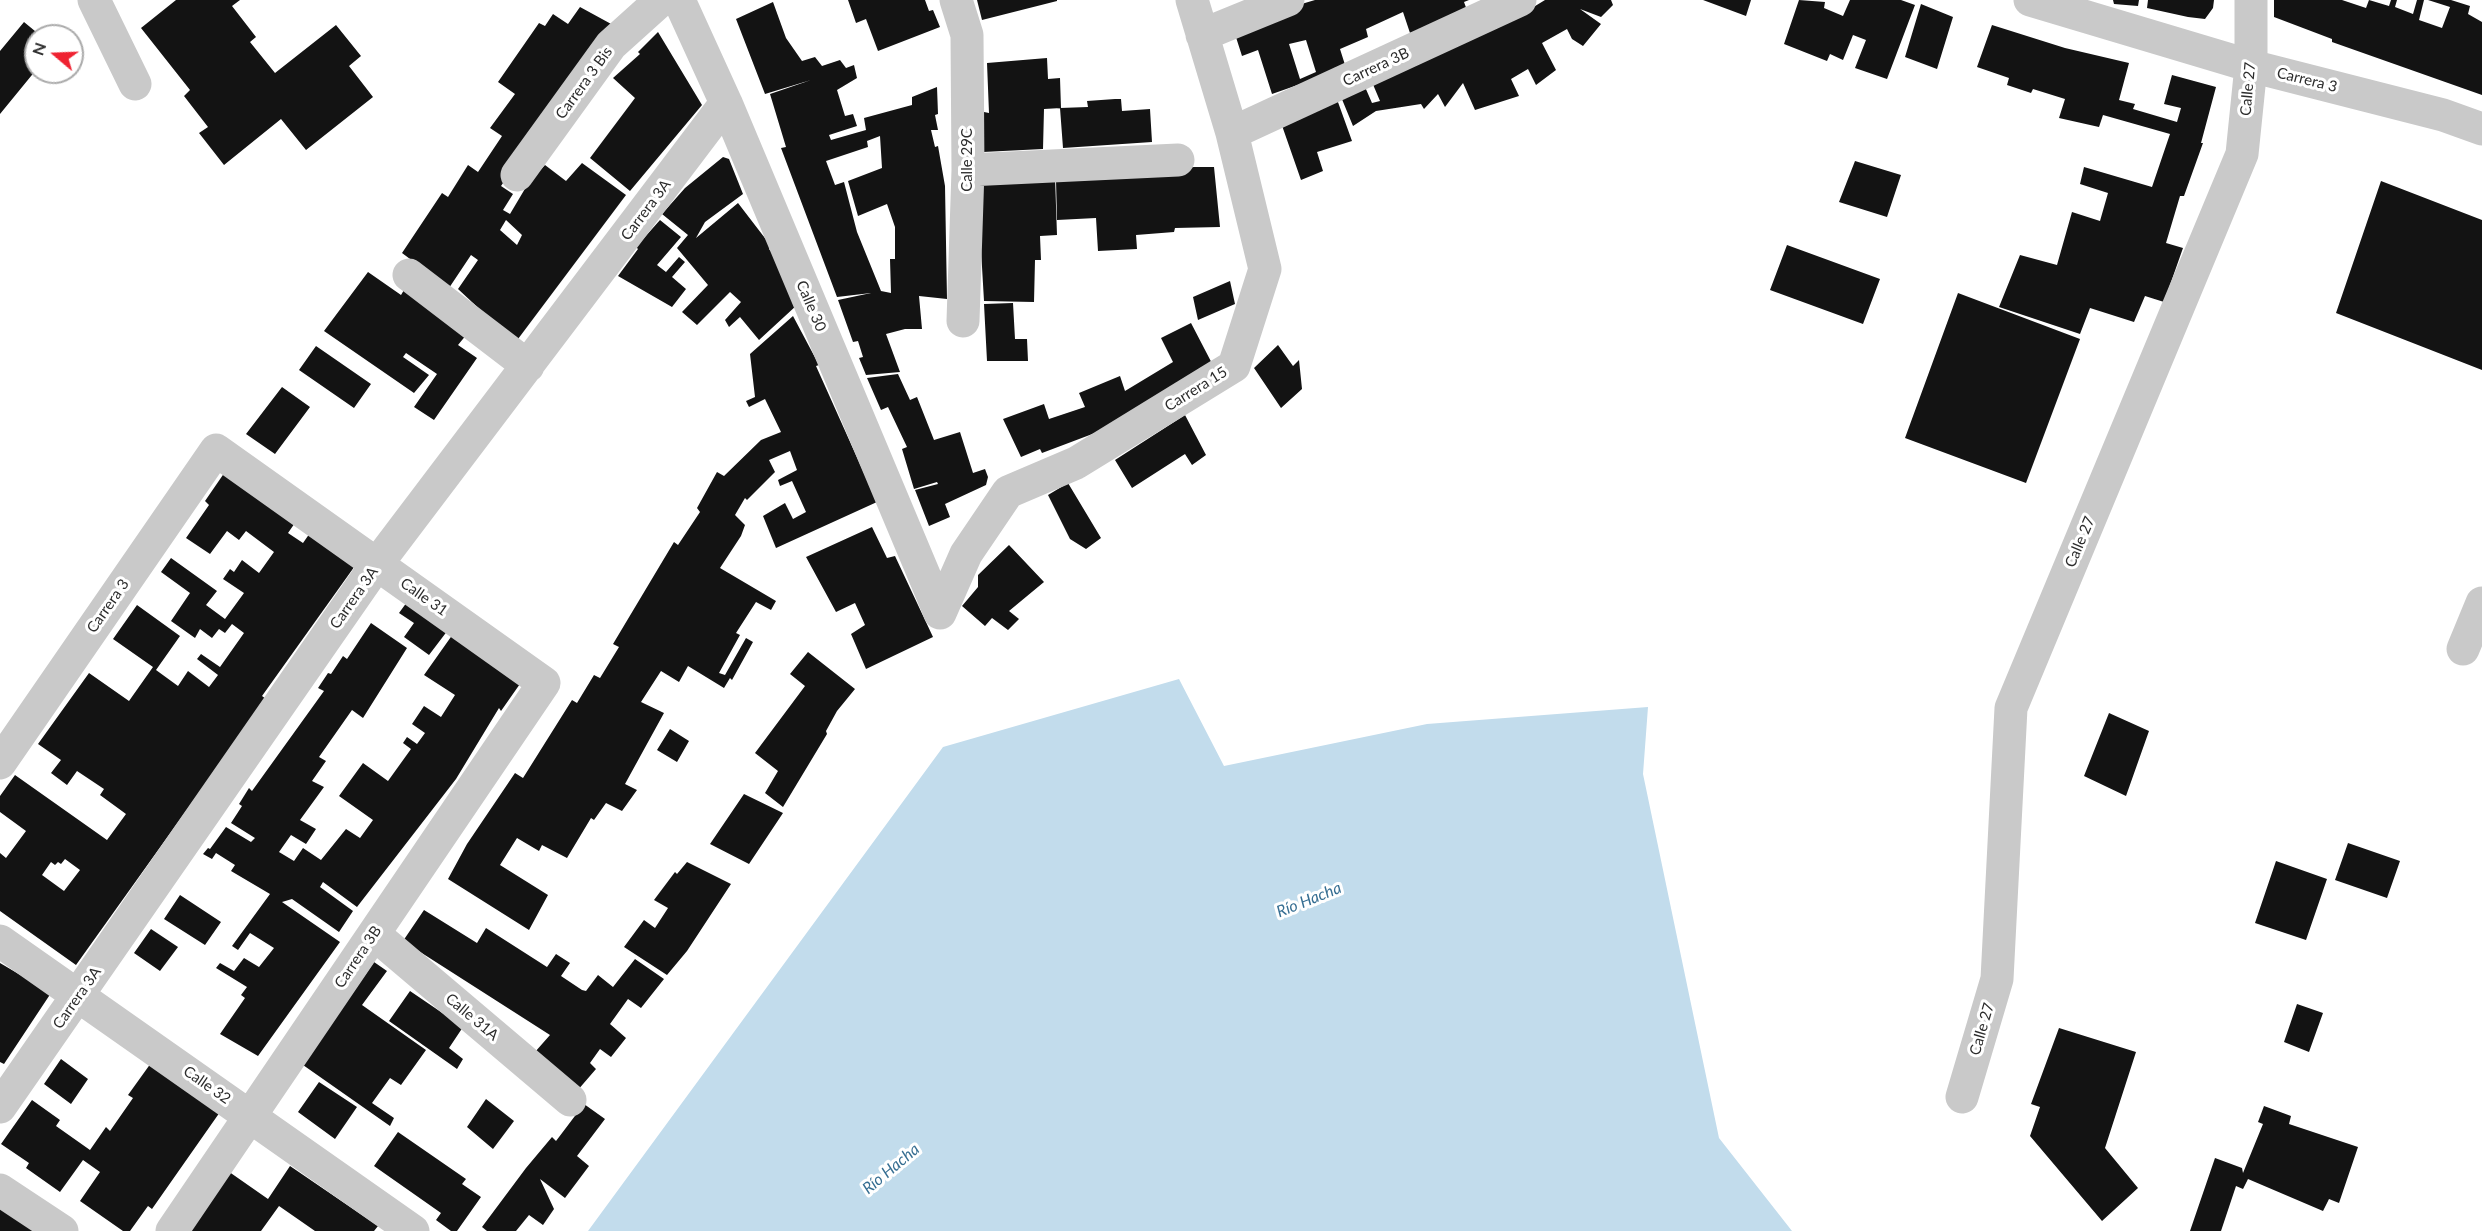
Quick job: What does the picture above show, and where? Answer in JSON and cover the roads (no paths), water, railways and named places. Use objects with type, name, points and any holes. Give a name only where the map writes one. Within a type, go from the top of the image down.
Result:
[{"type":"street","points":[[94,0],[135,84]]},
{"type":"street","name":"Carrera 3 Bis","points":[[517,175],[612,45],[661,0]]},
{"type":"street","name":"Calle 30","points":[[679,0],[726,103],[940,613]]},
{"type":"street","name":"Calle 29C","points":[[956,0],[967,34],[968,170],[963,321]]},
{"type":"street","name":"Carrera 15","points":[[940,613],[966,554],[1008,492],[1076,463],[1234,366],[1264,269],[1233,133],[1192,0]]},
{"type":"street","points":[[1202,35],[1288,0]]},
{"type":"street","name":"Carrera 3B","points":[[1233,133],[1520,0]]},
{"type":"street","name":"Carrera 3","points":[[2030,0],[2251,66],[2444,115],[2482,129]]},
{"type":"street","name":"Calle 27","points":[[1962,1097],[1997,979],[2011,708],[2242,154],[2251,66],[2251,0]]},
{"type":"street","name":"Carrera 3A","points":[[0,1107],[377,564],[726,103]]},
{"type":"street","points":[[968,170],[1178,160]]},
{"type":"street","points":[[409,275],[528,366]]},
{"type":"street","name":"Carrera 3","points":[[0,762],[216,450]]},
{"type":"street","name":"Calle 31","points":[[216,450],[544,683]]},
{"type":"street","points":[[2463,649],[2482,603]]},
{"type":"street","name":"Carrera 3B","points":[[172,1231],[544,683]]},
{"type":"street","name":"Calle 31A","points":[[374,934],[570,1100]]},
{"type":"street","name":"Calle 32","points":[[0,941],[413,1231]]},
{"type":"street","points":[[0,1190],[62,1231]]},
{"type":"water","name":"Río Hacha","points":[[1179,679],[1224,766],[1427,724],[1648,707],[1643,774],[1719,1138],[1792,1231],[588,1231],[943,747]]}]
